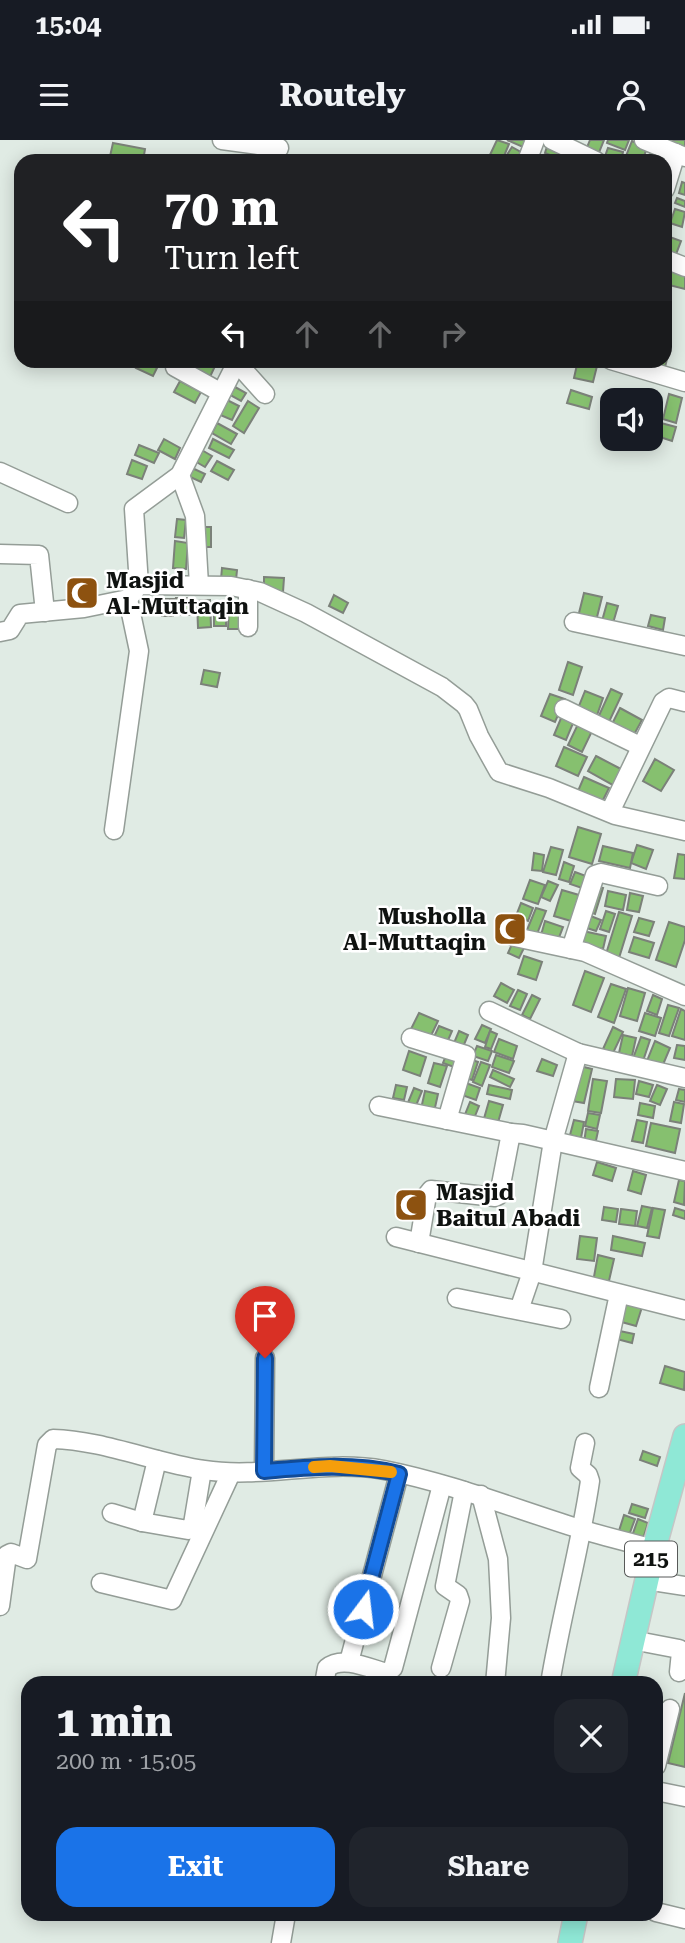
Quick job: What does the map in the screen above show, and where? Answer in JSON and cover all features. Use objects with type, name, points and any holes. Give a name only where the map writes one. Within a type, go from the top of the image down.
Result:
[{"type":"main road","name":"215","points":[[625,1676],[646,1580],[685,1436]]},
{"type":"main road","points":[[570,1943],[575,1921]]},
{"type":"street","points":[[222,140],[278,150]]},
{"type":"street","points":[[552,140],[581,154]]},
{"type":"street","points":[[652,142],[681,155],[672,174]]},
{"type":"street","points":[[178,368],[220,392]]},
{"type":"street","points":[[114,830],[139,651],[133,592],[134,509],[180,475],[234,368]]},
{"type":"street","points":[[243,368],[265,394]]},
{"type":"street","points":[[638,368],[685,382]]},
{"type":"street","points":[[0,472],[68,503]]},
{"type":"street","points":[[180,475],[195,516],[199,585]]},
{"type":"street","points":[[0,554],[39,555],[45,612]]},
{"type":"street","points":[[0,632],[10,630],[20,614],[85,608],[133,592],[199,585],[231,586],[260,592],[306,613],[442,688],[468,709],[499,772],[610,812],[684,826]]},
{"type":"street","points":[[248,589],[248,626]]},
{"type":"street","points":[[574,622],[685,646]]},
{"type":"street","points":[[610,812],[663,702],[669,698],[685,702]]},
{"type":"street","points":[[564,709],[640,746]]},
{"type":"street","points":[[571,949],[595,875],[601,873],[658,886]]},
{"type":"street","points":[[515,937],[585,952],[685,996]]},
{"type":"street","points":[[489,1011],[579,1054],[685,1078]]},
{"type":"street","points":[[411,1038],[466,1055],[447,1120]]},
{"type":"street","points":[[519,1310],[532,1272],[553,1141],[579,1054]]},
{"type":"street","points":[[379,1106],[685,1171]]},
{"type":"street","points":[[419,1243],[426,1195],[431,1190],[495,1197],[499,1195],[510,1133]]},
{"type":"street","points":[[396,1237],[685,1310]]},
{"type":"street","points":[[598,1388],[619,1294]]},
{"type":"street","points":[[457,1298],[561,1319]]},
{"type":"street","points":[[264,1471],[265,1358]]},
{"type":"street","points":[[0,1606],[7,1555],[11,1553],[27,1559],[47,1445],[57,1438],[202,1470],[231,1473],[330,1466],[383,1470],[472,1493],[583,1530],[654,1549]]},
{"type":"street","points":[[551,1676],[583,1530],[590,1481],[580,1468],[585,1443]]},
{"type":"street","points":[[142,1522],[157,1460]]},
{"type":"street","points":[[112,1513],[142,1522],[188,1530],[193,1524],[202,1470]]},
{"type":"street","points":[[101,1583],[172,1600],[231,1473]]},
{"type":"street","points":[[349,1662],[399,1474]]},
{"type":"street","points":[[326,1676],[329,1665],[349,1662],[386,1673],[393,1668],[442,1485]]},
{"type":"street","points":[[441,1668],[460,1601],[458,1595],[445,1586],[472,1493]]},
{"type":"street","points":[[472,1493],[498,1559],[501,1618],[496,1676]]},
{"type":"street","points":[[646,1580],[683,1580]]},
{"type":"street","points":[[632,1640],[680,1648],[679,1672]]},
{"type":"street","points":[[663,1738],[670,1709]]},
{"type":"street","points":[[663,1792],[685,1797]]},
{"type":"street","points":[[663,1914],[685,1919]]},
{"type":"street","points":[[281,1943],[284,1921]]},
{"type":"building","points":[[497,140],[509,144],[505,154],[490,154]]},
{"type":"building","points":[[507,140],[526,140],[523,147]]},
{"type":"building","points":[[549,140],[562,147],[559,154],[545,153]]},
{"type":"building","points":[[590,140],[604,140],[598,154],[586,150]]},
{"type":"building","points":[[608,140],[629,140],[625,150],[607,143]]},
{"type":"building","points":[[685,140],[685,148],[671,142]]},
{"type":"building","points":[[632,141],[647,148],[645,154],[627,154]]},
{"type":"building","points":[[113,143],[145,149],[144,154],[111,154]]},
{"type":"building","points":[[512,147],[524,154],[508,154]]},
{"type":"building","points":[[653,147],[665,153],[664,154],[650,154]]},
{"type":"building","points":[[608,148],[623,152],[623,154],[606,154]]},
{"type":"building","points":[[682,182],[685,183],[685,195],[679,193]]},
{"type":"building","points":[[677,198],[685,201],[685,207],[675,203]]},
{"type":"building","points":[[675,209],[685,212],[682,227],[672,224]]},
{"type":"building","points":[[672,238],[681,241],[675,257],[672,256]]},
{"type":"building","points":[[672,272],[685,275],[685,289],[672,286]]},
{"type":"building","points":[[136,368],[157,368],[153,376]]},
{"type":"building","points":[[185,368],[214,368],[209,379]]},
{"type":"building","points":[[576,368],[596,368],[593,382],[574,378]]},
{"type":"building","points":[[180,381],[201,392],[195,403],[174,392]]},
{"type":"building","points":[[235,387],[246,393],[241,401],[230,395]]},
{"type":"building","points":[[571,390],[592,397],[589,409],[567,403]]},
{"type":"building","points":[[669,394],[682,398],[676,423],[663,419]]},
{"type":"building","points":[[225,399],[239,406],[232,420],[218,414]]},
{"type":"building","points":[[248,401],[259,408],[244,433],[233,426]]},
{"type":"building","points":[[217,423],[237,434],[231,444],[212,433]]},
{"type":"building","points":[[663,424],[676,427],[672,441],[663,438]]},
{"type":"building","points":[[164,439],[180,448],[175,459],[158,450]]},
{"type":"building","points":[[213,439],[234,450],[229,458],[209,448]]},
{"type":"building","points":[[139,445],[159,453],[154,463],[135,455]]},
{"type":"building","points":[[200,449],[212,456],[205,467],[193,460]]},
{"type":"building","points":[[132,460],[147,466],[142,479],[127,474]]},
{"type":"building","points":[[217,461],[234,470],[228,480],[211,471]]},
{"type":"building","points":[[190,467],[205,474],[201,482],[186,475]]},
{"type":"building","points":[[177,519],[186,520],[184,538],[175,537]]},
{"type":"building","points":[[198,527],[211,527],[211,547],[199,547]]},
{"type":"building","points":[[175,541],[188,543],[186,569],[173,568]]},
{"type":"building","points":[[222,568],[237,570],[236,580],[221,579]]},
{"type":"building","points":[[264,577],[284,578],[283,592],[264,591]]},
{"type":"building","points":[[584,593],[602,597],[596,621],[578,617]]},
{"type":"building","points":[[334,595],[348,603],[343,613],[329,606]]},
{"type":"building","points":[[176,598],[193,598],[193,615],[177,615]]},
{"type":"building","points":[[163,599],[174,599],[173,616],[162,616]]},
{"type":"building","points":[[210,600],[211,627],[198,628],[197,601]]},
{"type":"building","points":[[607,603],[618,606],[613,623],[602,621]]},
{"type":"building","points":[[214,605],[226,605],[226,626],[214,626]]},
{"type":"building","points":[[229,605],[245,605],[244,629],[228,629]]},
{"type":"building","points":[[651,615],[665,618],[663,630],[648,626]]},
{"type":"building","points":[[568,662],[582,667],[573,695],[559,690]]},
{"type":"building","points":[[204,670],[220,673],[217,687],[201,684]]},
{"type":"building","points":[[611,689],[622,694],[608,724],[597,720]]},
{"type":"building","points":[[585,691],[603,698],[596,718],[577,711]]},
{"type":"building","points":[[550,694],[565,699],[555,722],[541,716]]},
{"type":"building","points":[[620,708],[642,720],[631,740],[610,728]]},
{"type":"building","points":[[564,711],[576,716],[566,740],[554,735]]},
{"type":"building","points":[[579,722],[593,729],[582,752],[568,745]]},
{"type":"building","points":[[564,747],[587,757],[578,776],[556,766]]},
{"type":"building","points":[[596,756],[621,769],[613,785],[588,771]]},
{"type":"building","points":[[655,759],[674,770],[661,791],[643,781]]},
{"type":"building","points":[[584,777],[609,788],[602,802],[578,791]]},
{"type":"building","points":[[578,827],[601,834],[592,864],[569,857]]},
{"type":"building","points":[[637,845],[653,850],[646,869],[631,863]]},
{"type":"building","points":[[603,846],[633,853],[630,868],[599,861]]},
{"type":"building","points":[[551,847],[563,850],[556,875],[543,872]]},
{"type":"building","points":[[534,853],[544,855],[542,871],[532,870]]},
{"type":"building","points":[[678,854],[685,855],[685,879],[674,878]]},
{"type":"building","points":[[564,862],[574,866],[569,882],[559,879]]},
{"type":"building","points":[[575,872],[586,876],[582,888],[570,884]]},
{"type":"building","points":[[530,880],[545,885],[538,904],[523,899]]},
{"type":"building","points":[[548,881],[558,885],[550,901],[541,897]]},
{"type":"building","points":[[598,887],[603,888],[595,914],[590,912]]},
{"type":"building","points":[[562,890],[579,895],[571,921],[554,916]]},
{"type":"building","points":[[608,891],[626,895],[623,910],[605,906]]},
{"type":"building","points":[[630,893],[643,896],[639,912],[627,910]]},
{"type":"building","points":[[521,903],[533,908],[528,921],[516,916]]},
{"type":"building","points":[[536,908],[546,911],[537,934],[527,930]]},
{"type":"building","points":[[606,911],[615,914],[609,932],[600,929]]},
{"type":"building","points":[[619,912],[632,916],[619,958],[606,954]]},
{"type":"building","points":[[588,915],[601,920],[596,931],[584,927]]},
{"type":"building","points":[[639,918],[654,922],[649,936],[634,932]]},
{"type":"building","points":[[545,921],[563,927],[558,940],[541,935]]},
{"type":"building","points":[[669,922],[685,927],[685,940],[676,967],[656,960]]},
{"type":"building","points":[[583,931],[606,936],[603,949],[580,944]]},
{"type":"building","points":[[634,937],[654,943],[649,958],[629,952]]},
{"type":"building","points":[[513,942],[524,948],[519,958],[508,953]]},
{"type":"building","points":[[524,956],[542,962],[536,980],[518,974]]},
{"type":"building","points":[[585,971],[604,978],[591,1012],[573,1005]]},
{"type":"building","points":[[501,983],[514,990],[507,1003],[494,996]]},
{"type":"building","points":[[611,984],[626,989],[614,1023],[598,1017]]},
{"type":"building","points":[[628,988],[645,993],[637,1021],[620,1016]]},
{"type":"building","points":[[518,990],[527,994],[520,1010],[510,1006]]},
{"type":"building","points":[[532,995],[540,999],[530,1019],[522,1015]]},
{"type":"building","points":[[653,995],[662,999],[657,1015],[647,1011]]},
{"type":"building","points":[[668,1005],[679,1008],[669,1036],[659,1033]]},
{"type":"building","points":[[681,1009],[685,1011],[685,1040],[672,1036]]},
{"type":"building","points":[[419,1013],[438,1021],[429,1040],[410,1031]]},
{"type":"building","points":[[645,1013],[661,1018],[655,1036],[639,1031]]},
{"type":"building","points":[[482,1025],[491,1029],[485,1043],[475,1039]]},
{"type":"building","points":[[439,1026],[452,1031],[446,1045],[433,1039]]},
{"type":"building","points":[[613,1027],[623,1032],[613,1053],[603,1049]]},
{"type":"building","points":[[459,1031],[468,1035],[463,1047],[454,1043]]},
{"type":"building","points":[[490,1031],[497,1034],[491,1049],[485,1047]]},
{"type":"building","points":[[623,1035],[636,1038],[632,1056],[619,1053]]},
{"type":"building","points":[[641,1037],[650,1040],[642,1064],[632,1061]]},
{"type":"building","points":[[499,1039],[517,1046],[513,1059],[494,1052]]},
{"type":"building","points":[[655,1041],[670,1048],[662,1067],[647,1061]]},
{"type":"building","points":[[677,1045],[685,1046],[685,1060],[674,1058]]},
{"type":"building","points":[[477,1046],[492,1051],[488,1061],[473,1056]]},
{"type":"building","points":[[409,1051],[426,1057],[420,1076],[403,1070]]},
{"type":"building","points":[[447,1053],[458,1057],[454,1067],[443,1063]]},
{"type":"building","points":[[496,1055],[514,1061],[509,1073],[492,1067]]},
{"type":"building","points":[[542,1059],[557,1065],[553,1076],[537,1071]]},
{"type":"building","points":[[472,1060],[478,1062],[472,1080],[466,1078]]},
{"type":"building","points":[[481,1062],[490,1065],[482,1086],[473,1082]]},
{"type":"building","points":[[434,1063],[447,1066],[440,1087],[428,1083]]},
{"type":"building","points":[[580,1066],[592,1069],[584,1103],[572,1101]]},
{"type":"building","points":[[493,1070],[514,1079],[510,1087],[490,1077]]},
{"type":"building","points":[[593,1079],[607,1081],[601,1113],[588,1111]]},
{"type":"building","points":[[616,1079],[635,1080],[633,1099],[614,1097]]},
{"type":"building","points":[[639,1081],[653,1085],[649,1097],[636,1094]]},
{"type":"building","points":[[463,1082],[480,1088],[476,1100],[459,1094]]},
{"type":"building","points":[[396,1085],[407,1087],[404,1100],[393,1098]]},
{"type":"building","points":[[489,1085],[512,1090],[510,1099],[487,1094]]},
{"type":"building","points":[[657,1085],[667,1089],[660,1105],[650,1101]]},
{"type":"building","points":[[414,1088],[422,1091],[415,1108],[407,1105]]},
{"type":"building","points":[[679,1089],[685,1090],[685,1102],[676,1100]]},
{"type":"building","points":[[425,1091],[438,1094],[434,1112],[421,1109]]},
{"type":"building","points":[[489,1101],[503,1105],[497,1126],[483,1122]]},
{"type":"building","points":[[470,1102],[479,1106],[473,1121],[464,1117]]},
{"type":"building","points":[[674,1102],[684,1104],[681,1123],[670,1121]]},
{"type":"building","points":[[640,1103],[655,1106],[653,1118],[638,1115]]},
{"type":"building","points":[[588,1113],[600,1115],[597,1129],[585,1126]]},
{"type":"building","points":[[574,1120],[584,1122],[581,1138],[570,1135]]},
{"type":"building","points":[[637,1120],[647,1122],[643,1143],[632,1141]]},
{"type":"building","points":[[651,1123],[680,1129],[675,1153],[646,1146]]},
{"type":"building","points":[[586,1129],[598,1131],[595,1145],[584,1143]]},
{"type":"building","points":[[597,1162],[616,1168],[612,1181],[593,1175]]},
{"type":"building","points":[[633,1171],[646,1175],[641,1194],[628,1190]]},
{"type":"building","points":[[679,1180],[685,1181],[684,1205],[674,1202]]},
{"type":"building","points":[[642,1206],[652,1208],[647,1228],[637,1226]]},
{"type":"building","points":[[604,1207],[618,1209],[616,1222],[602,1220]]},
{"type":"building","points":[[653,1208],[665,1210],[659,1238],[647,1236]]},
{"type":"building","points":[[675,1208],[685,1211],[685,1219],[673,1215]]},
{"type":"building","points":[[621,1209],[637,1211],[635,1226],[619,1224]]},
{"type":"building","points":[[580,1236],[597,1238],[594,1261],[577,1259]]},
{"type":"building","points":[[613,1236],[645,1243],[642,1256],[611,1250]]},
{"type":"building","points":[[598,1255],[614,1259],[608,1285],[593,1282]]},
{"type":"building","points":[[623,1302],[642,1307],[636,1326],[618,1321]]},
{"type":"building","points":[[615,1330],[634,1334],[632,1343],[613,1338]]},
{"type":"building","points":[[665,1366],[685,1372],[684,1390],[660,1383]]},
{"type":"building","points":[[643,1451],[660,1457],[657,1466],[640,1460]]},
{"type":"building","points":[[632,1504],[648,1509],[645,1518],[629,1513]]},
{"type":"building","points":[[624,1515],[635,1519],[628,1538],[618,1534]]},
{"type":"building","points":[[638,1519],[648,1523],[642,1542],[631,1539]]},
{"type":"building","points":[[685,1693],[685,1767],[668,1763]]},
{"type":"slow traffic","points":[[314,1467],[391,1472]]},
{"type":"place","name":"Masjid Al-Muttaqin","points":[[82,593]]},
{"type":"place","name":"Musholla Al-Muttaqin","points":[[510,929]]},
{"type":"place","name":"Masjid Baitul Abadi","points":[[411,1205]]},
{"type":"route","points":[[265,1358],[264,1471],[330,1466],[383,1470],[399,1474],[363,1609]]}]
